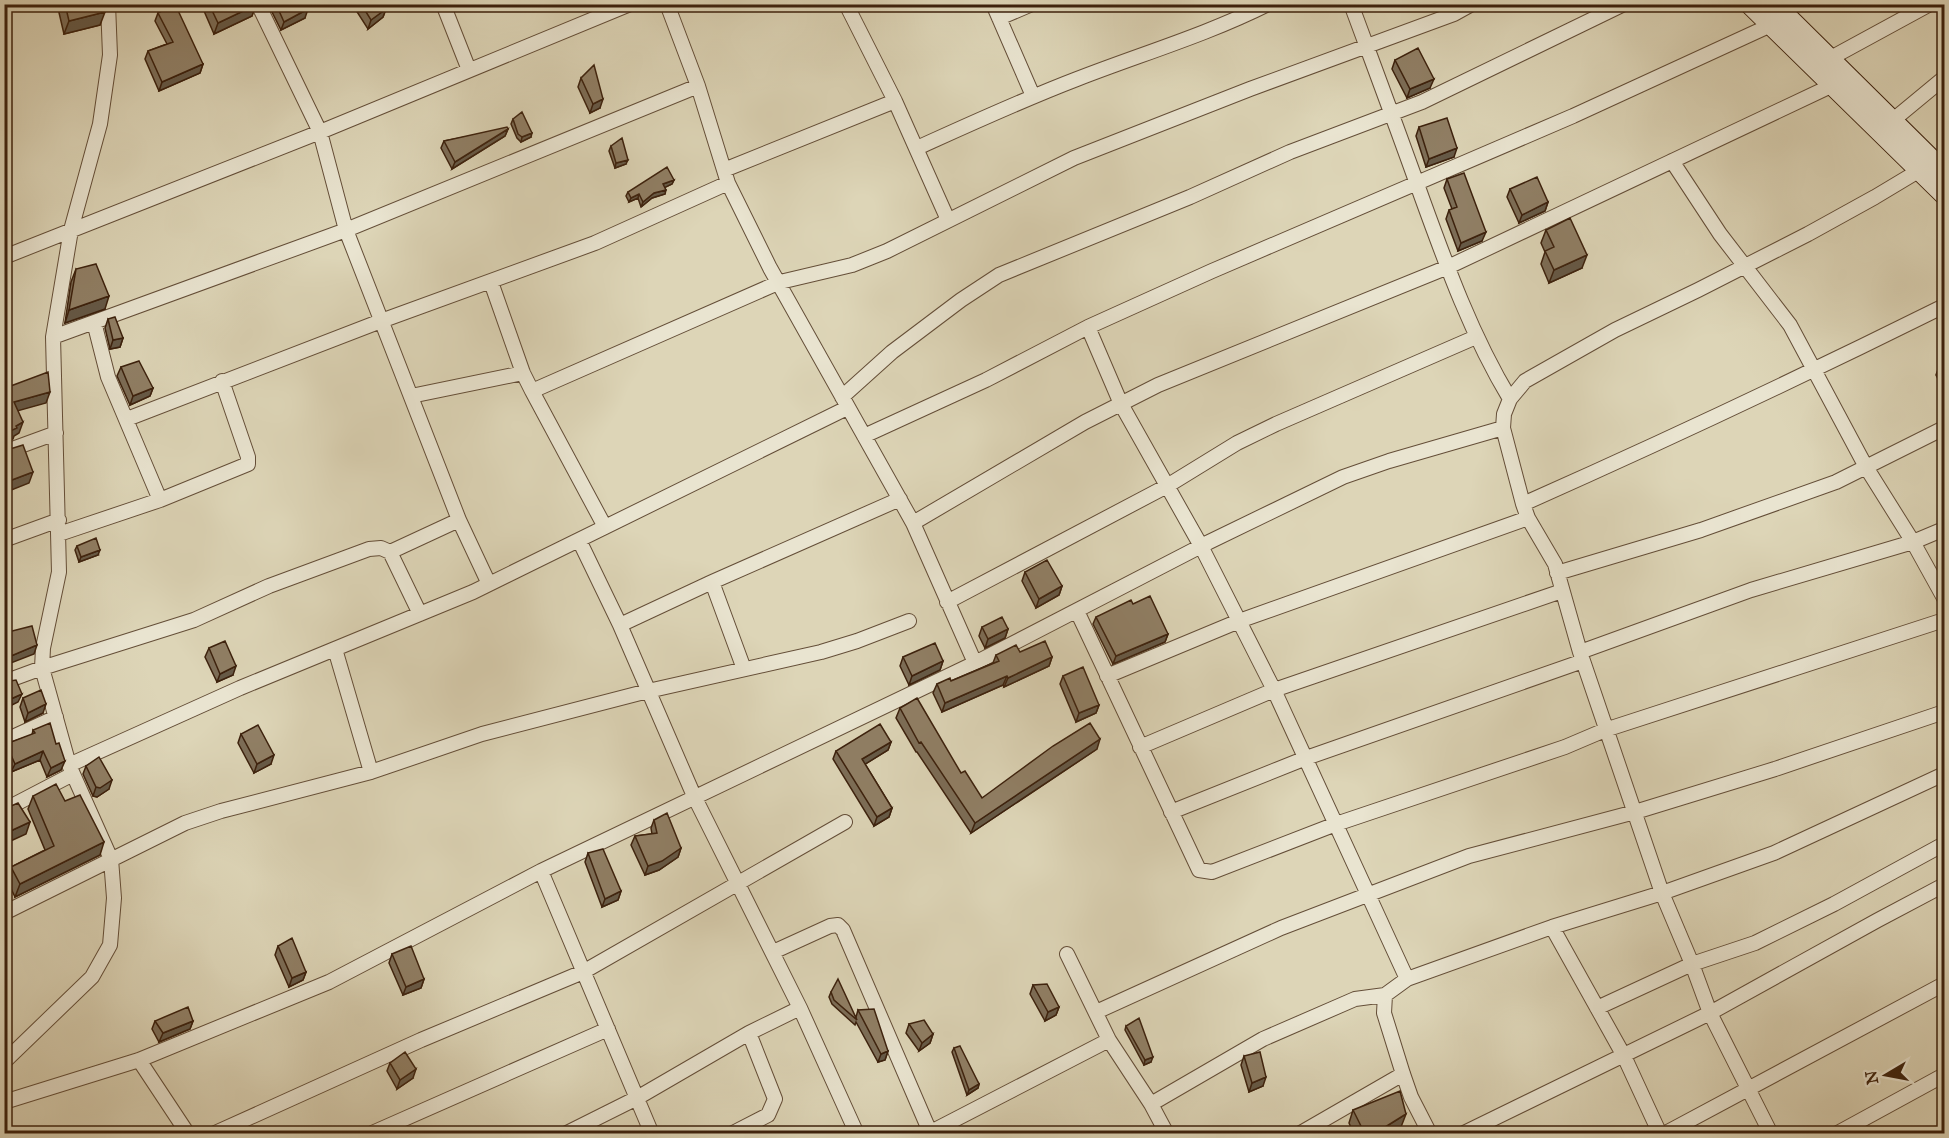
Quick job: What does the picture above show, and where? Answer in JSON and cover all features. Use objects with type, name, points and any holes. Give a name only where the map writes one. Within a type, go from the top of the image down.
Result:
[{"type":"main road","points":[[1750,4],[1944,195]]},
{"type":"main road","points":[[1774,4],[1944,172]]},
{"type":"street","points":[[4,1062],[93,978],[110,945],[114,898],[111,859],[71,770],[42,668],[43,648],[59,572],[53,337],[71,230],[100,124],[110,55],[108,4]]},
{"type":"street","points":[[258,4],[320,132],[346,230],[459,520],[489,584]]},
{"type":"street","points":[[443,4],[469,70]]},
{"type":"street","points":[[4,257],[320,132],[630,4]]},
{"type":"street","points":[[667,4],[698,86],[726,177],[770,268],[780,282],[913,523],[975,663]]},
{"type":"street","points":[[846,4],[895,101],[948,220]]},
{"type":"street","points":[[993,4],[1034,96]]},
{"type":"street","points":[[999,18],[1032,4]]},
{"type":"street","points":[[917,148],[1034,96],[1129,59],[1202,34],[1268,4]]},
{"type":"street","points":[[1351,4],[1476,337],[1510,399]]},
{"type":"street","points":[[532,392],[780,282],[852,265],[887,251],[1074,158],[1250,89],[1454,14],[1472,4]]},
{"type":"street","points":[[4,810],[71,770],[240,688],[489,584],[605,527],[845,402],[892,352],[961,300],[999,275],[1190,197],[1290,152],[1392,114],[1624,4]]},
{"type":"street","points":[[1829,59],[1930,4]]},
{"type":"street","points":[[864,436],[986,380],[1088,327],[1212,271],[1573,116],[1771,25]]},
{"type":"street","points":[[1892,122],[1944,78]]},
{"type":"street","points":[[913,523],[1085,422],[1168,381],[1448,267],[1833,85]]},
{"type":"street","points":[[53,337],[346,230],[698,86]]},
{"type":"street","points":[[126,419],[381,321],[595,243],[726,177],[895,101]]},
{"type":"street","points":[[1672,161],[1720,234],[1790,325],[1866,467],[1913,542],[1944,598]]},
{"type":"street","points":[[1771,1134],[1710,1013],[1662,893],[1605,730],[1555,564],[1528,518],[1523,504],[1503,428],[1504,414],[1510,399],[1525,381],[1616,330],[1745,267],[1920,170]]},
{"type":"street","points":[[491,282],[523,373],[605,527]]},
{"type":"street","points":[[1523,504],[1815,370],[1944,306]]},
{"type":"street","points":[[94,322],[108,377],[160,500]]},
{"type":"street","points":[[1088,327],[1121,404],[1201,546],[1274,690],[1407,979]]},
{"type":"street","points":[[947,602],[1167,486],[1238,443],[1276,424],[1476,337]]},
{"type":"street","points":[[411,396],[523,373]]},
{"type":"street","points":[[4,540],[160,500],[248,464],[248,457],[222,381]]},
{"type":"street","points":[[4,1102],[139,1060],[329,982],[541,871],[975,663],[1201,546],[1343,477],[1389,461],[1503,428]]},
{"type":"street","points":[[1557,573],[1701,530],[1836,482],[1944,429]]},
{"type":"street","points":[[4,452],[56,433]]},
{"type":"street","points":[[620,625],[900,499]]},
{"type":"street","points":[[1107,676],[1239,621],[1528,518]]},
{"type":"street","points":[[390,552],[459,520]]},
{"type":"street","points":[[1171,812],[1306,758],[1751,590],[1913,542],[1944,529]]},
{"type":"street","points":[[579,540],[620,625],[694,796],[737,885],[773,952],[857,1134]]},
{"type":"street","points":[[4,682],[194,620],[269,586],[369,549],[381,548],[390,552],[420,614]]},
{"type":"street","points":[[712,582],[744,669]]},
{"type":"street","points":[[1140,747],[1274,690],[1562,591]]},
{"type":"street","points":[[1077,611],[1199,870],[1205,873],[1336,824],[1565,747],[1605,730],[1944,620]]},
{"type":"street","points":[[4,913],[185,823],[212,814],[371,772],[482,734],[648,691],[821,652],[909,621]]},
{"type":"street","points":[[335,649],[371,772]]},
{"type":"street","points":[[1096,1012],[1281,928],[1469,856],[1635,812],[1774,769],[1944,712]]},
{"type":"street","points":[[4,741],[56,717]]},
{"type":"street","points":[[1151,1104],[1263,1039],[1355,999],[1385,995],[1407,979],[1552,927],[1662,893],[1774,853],[1944,774]]},
{"type":"street","points":[[213,1134],[421,1040],[583,972],[846,822]]},
{"type":"street","points":[[1597,1008],[1692,964],[1755,943],[1834,904],[1944,844]]},
{"type":"street","points":[[541,871],[652,1134]]},
{"type":"street","points":[[1462,1134],[1710,1013],[1944,885]]},
{"type":"street","points":[[773,952],[830,926],[838,925],[843,930],[928,1133],[1110,1040]]},
{"type":"street","points":[[1552,927],[1624,1056],[1662,1134],[1944,985]]},
{"type":"street","points":[[1068,954],[1110,1040],[1165,1130],[1149,1134]]},
{"type":"street","points":[[1385,995],[1384,1013],[1403,1074],[1411,1097],[1430,1134]]},
{"type":"street","points":[[564,1134],[637,1098],[749,1033],[800,1008]]},
{"type":"street","points":[[370,1134],[608,1029]]},
{"type":"street","points":[[731,1134],[768,1115],[775,1099],[749,1033]]},
{"type":"street","points":[[139,1060],[188,1134]]},
{"type":"street","points":[[1299,1134],[1403,1074]]},
{"type":"street","points":[[1836,1134],[1944,1075]]},
{"type":"building","points":[[65,4],[104,4],[105,12],[69,21]]},
{"type":"building","points":[[174,4],[203,64],[162,82],[148,51],[173,42],[158,13]]},
{"type":"building","points":[[209,4],[255,4],[256,5],[218,23]]},
{"type":"building","points":[[276,4],[305,4],[308,9],[284,22]]},
{"type":"building","points":[[361,4],[385,4],[386,9],[371,20]]},
{"type":"building","points":[[1418,48],[1434,79],[1410,89],[1395,60]]},
{"type":"building","points":[[594,65],[603,99],[593,104],[581,78]]},
{"type":"building","points":[[522,112],[532,133],[522,137],[518,134],[513,119]]},
{"type":"building","points":[[1447,118],[1457,148],[1429,159],[1419,127]]},
{"type":"building","points":[[507,127],[508,129],[455,162],[444,141]]},
{"type":"building","points":[[622,138],[628,160],[616,163],[611,146]]},
{"type":"building","points":[[667,167],[674,180],[663,184],[666,190],[654,193],[643,202],[639,194],[631,198],[628,192]]},
{"type":"building","points":[[1464,173],[1486,232],[1461,243],[1449,210],[1457,207],[1447,179]]},
{"type":"building","points":[[1537,177],[1548,202],[1522,215],[1510,189]]},
{"type":"building","points":[[1570,218],[1587,255],[1554,270],[1545,251],[1554,247],[1546,230]]},
{"type":"building","points":[[96,264],[109,296],[69,310],[76,269]]},
{"type":"building","points":[[115,317],[123,338],[113,340],[108,319]]},
{"type":"building","points":[[139,361],[153,388],[133,396],[121,367]]},
{"type":"building","points":[[48,372],[50,392],[14,402],[23,422],[16,426],[17,428],[4,434],[4,380],[8,387]]},
{"type":"building","points":[[23,445],[33,472],[4,483],[4,448],[7,450]]},
{"type":"building","points":[[96,538],[100,550],[81,557],[77,546]]},
{"type":"building","points":[[1047,560],[1062,586],[1039,599],[1025,572]]},
{"type":"building","points":[[1150,596],[1168,634],[1116,656],[1096,617],[1131,600],[1133,604]]},
{"type":"building","points":[[1002,617],[1008,629],[988,639],[982,627]]},
{"type":"building","points":[[32,626],[37,645],[6,658],[9,663],[4,665],[4,633]]},
{"type":"building","points":[[225,641],[236,666],[220,674],[209,648]]},
{"type":"building","points":[[1045,641],[1052,657],[1008,678],[1007,676],[945,703],[937,684],[950,678],[951,681],[999,661],[996,655],[1016,645],[1020,652]]},
{"type":"building","points":[[935,643],[943,661],[912,676],[903,657]]},
{"type":"building","points":[[1083,667],[1099,705],[1079,713],[1063,676]]},
{"type":"building","points":[[16,680],[22,694],[4,702],[4,682]]},
{"type":"building","points":[[41,690],[46,704],[28,713],[23,698]]},
{"type":"building","points":[[917,698],[961,773],[965,771],[982,798],[1053,746],[1090,723],[1100,739],[975,823],[921,742],[919,743],[900,708]]},
{"type":"building","points":[[50,723],[56,744],[59,743],[65,761],[51,768],[43,751],[15,764],[6,744],[35,733],[33,730]]},
{"type":"building","points":[[880,724],[891,742],[862,759],[892,808],[877,817],[836,751]]},
{"type":"building","points":[[258,725],[274,755],[257,764],[241,734]]},
{"type":"building","points":[[99,757],[112,780],[100,788],[96,787],[86,766]]},
{"type":"building","points":[[56,784],[65,801],[80,795],[104,842],[20,884],[11,867],[54,846],[33,796]]},
{"type":"building","points":[[18,803],[30,822],[4,834],[4,805],[9,807]]},
{"type":"building","points":[[667,813],[681,848],[662,861],[648,866],[635,836],[657,833],[654,820]]},
{"type":"building","points":[[603,849],[621,891],[605,899],[588,853]]},
{"type":"building","points":[[292,938],[306,972],[292,978],[278,946]]},
{"type":"building","points":[[411,946],[424,979],[406,987],[392,954]]},
{"type":"building","points":[[838,979],[857,1020],[834,1000],[831,992]]},
{"type":"building","points":[[1047,984],[1059,1007],[1048,1012],[1033,985]]},
{"type":"building","points":[[188,1007],[193,1021],[163,1033],[155,1021]]},
{"type":"building","points":[[874,1009],[888,1051],[881,1054],[858,1010]]},
{"type":"building","points":[[1139,1018],[1153,1057],[1145,1060],[1126,1026]]},
{"type":"building","points":[[924,1020],[933,1034],[922,1043],[909,1024]]},
{"type":"building","points":[[960,1046],[979,1084],[969,1090],[954,1048]]},
{"type":"building","points":[[405,1052],[416,1069],[400,1080],[390,1063]]},
{"type":"building","points":[[1260,1052],[1266,1077],[1252,1083],[1244,1056]]},
{"type":"building","points":[[1400,1091],[1406,1114],[1374,1134],[1365,1134],[1353,1110]]}]
